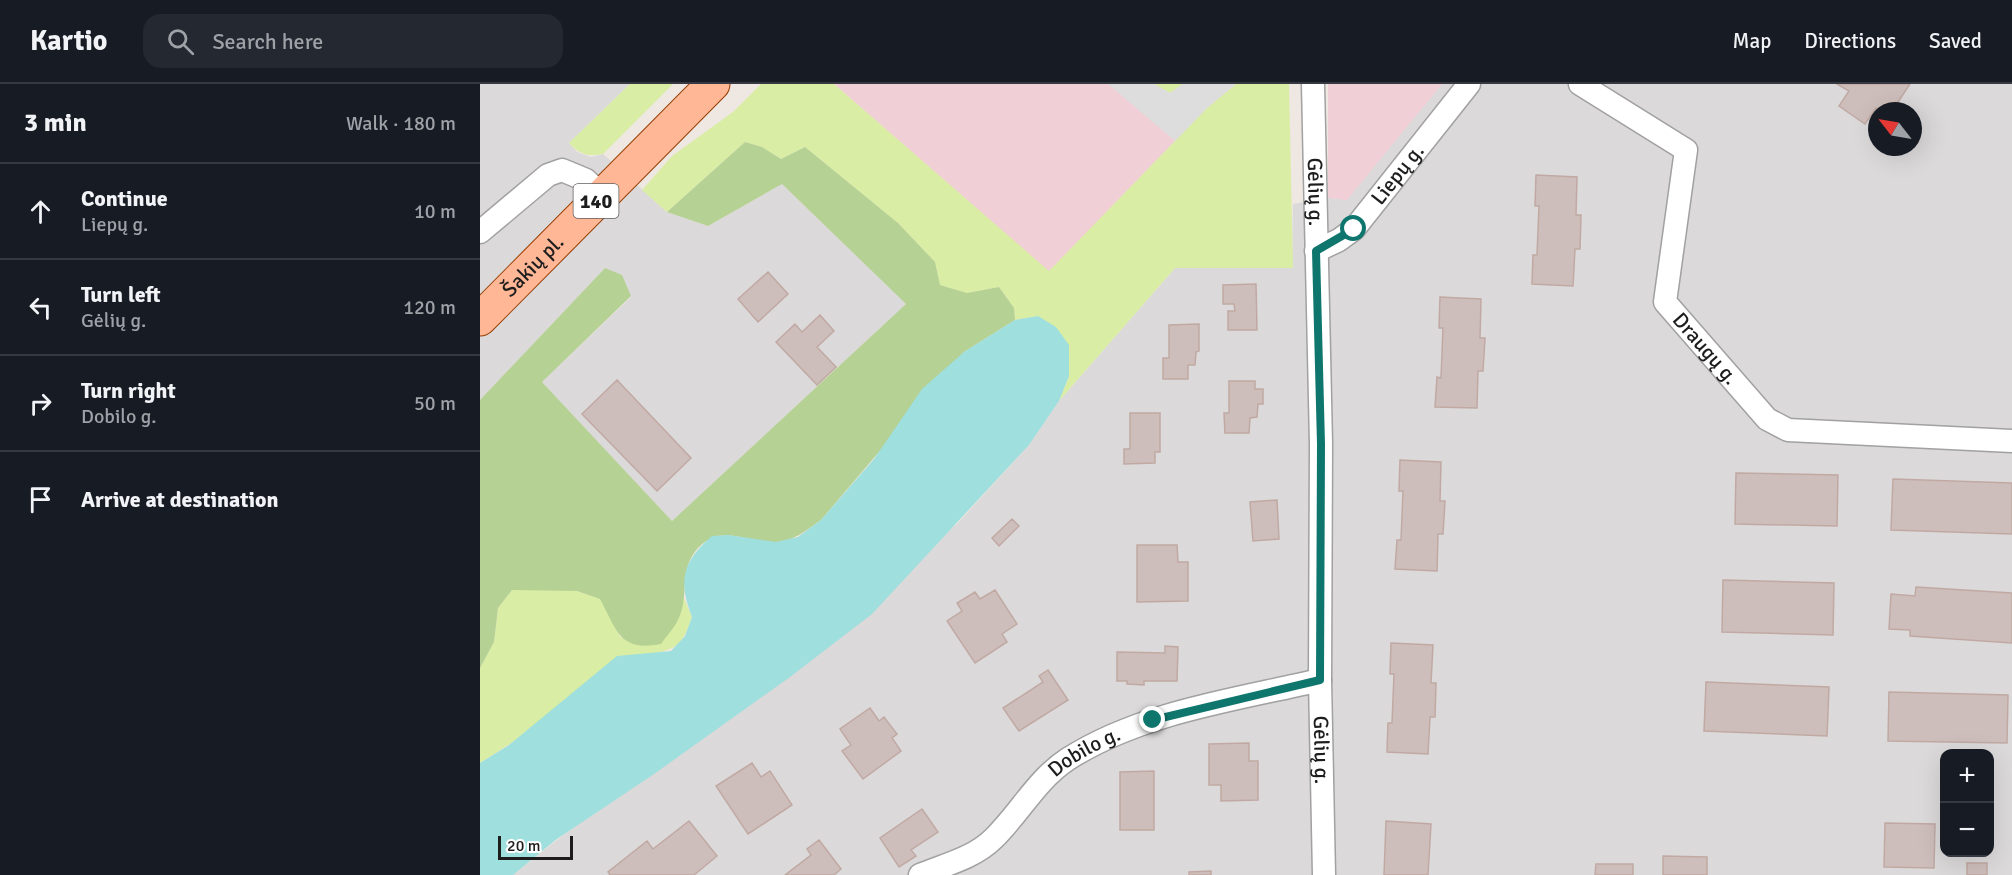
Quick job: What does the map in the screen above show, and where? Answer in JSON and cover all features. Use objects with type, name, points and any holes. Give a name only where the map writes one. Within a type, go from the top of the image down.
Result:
[{"type":"main road","name":"Šakių pl.","points":[[480,319],[713,84]]},
{"type":"street","name":"Gėlių g.","points":[[1313,84],[1321,444],[1320,680],[1324,875]]},
{"type":"street","name":"Liepų g.","points":[[1316,251],[1354,229],[1469,84]]},
{"type":"street","name":"Draugų g.","points":[[1580,84],[1686,150],[1665,302],[1767,419],[1788,430],[2012,441]]},
{"type":"street","points":[[480,232],[548,175],[562,170],[586,180],[602,195]]},
{"type":"street","name":"Dobilo g.","points":[[920,875],[972,855],[993,840],[1042,779],[1087,747],[1153,720],[1320,680]]},
{"type":"shaded area","points":[[480,84],[630,84],[569,143],[577,152],[591,157],[603,154],[667,212],[708,226],[782,184],[906,304],[672,521],[542,382],[631,297],[605,268],[480,400]]},
{"type":"shaded area","points":[[834,84],[1236,84],[1207,108],[1049,272]]},
{"type":"shaded area","points":[[1108,84],[1154,84],[1170,93],[1183,84],[1236,84],[1207,108],[1175,141]]},
{"type":"shaded area","points":[[1328,84],[1442,84],[1347,200],[1328,198]]},
{"type":"shaded area","points":[[1442,84],[2012,84],[2012,875],[513,875],[957,524],[1029,445],[1059,401],[1175,268],[1292,268],[1293,204],[1328,198],[1347,199]]},
{"type":"green space","points":[[630,84],[673,84],[603,154],[584,154],[573,147],[569,143]]},
{"type":"green space","points":[[761,84],[834,84],[1049,271],[1207,108],[1236,84],[1289,84],[1293,268],[1175,268],[1059,401],[1069,376],[1038,316],[1015,320],[1014,308],[999,287],[967,293],[940,285],[935,262],[898,223],[805,147],[781,159],[762,147],[745,142],[667,212],[642,190],[672,156],[733,112]]},
{"type":"green space","points":[[1154,84],[1183,84],[1170,93]]},
{"type":"green space","points":[[745,142],[762,147],[781,159],[805,147],[898,223],[935,262],[940,285],[967,293],[999,287],[1014,308],[1015,320],[964,352],[821,520],[811,528],[794,537],[776,542],[726,535],[716,536],[698,548],[688,566],[681,613],[661,644],[636,645],[621,636],[600,599],[577,591],[512,590],[498,608],[494,642],[480,668],[480,400],[605,268],[622,275],[631,296],[542,382],[672,521],[906,304],[782,184],[708,226],[667,212]]},
{"type":"green space","points":[[512,590],[577,591],[601,599],[621,638],[678,621],[683,596],[692,617],[682,640],[673,648],[649,654],[480,763],[480,668],[494,642],[498,608]]},
{"type":"water","points":[[1038,316],[1056,327],[1069,345],[1069,376],[1059,401],[1029,445],[872,614],[790,677],[654,774],[557,839],[513,875],[480,875],[480,763],[509,745],[617,656],[671,651],[685,636],[692,617],[684,582],[689,564],[702,545],[712,536],[728,535],[776,542],[798,537],[821,520],[874,459],[922,389],[964,352],[1015,320]]},
{"type":"building","points":[[1837,84],[1910,84],[1898,102],[1868,102],[1868,120],[1865,124],[1839,106],[1849,91]]},
{"type":"building","points":[[1536,175],[1577,177],[1576,215],[1581,215],[1580,249],[1575,249],[1573,286],[1532,284],[1533,255],[1537,255],[1539,206],[1535,206]]},
{"type":"building","points":[[768,272],[788,294],[758,322],[738,299]]},
{"type":"building","points":[[1256,284],[1257,330],[1228,330],[1228,311],[1235,311],[1234,304],[1223,304],[1223,285]]},
{"type":"building","points":[[1440,297],[1481,299],[1480,338],[1485,338],[1483,371],[1478,371],[1477,408],[1435,407],[1437,377],[1441,378],[1443,328],[1439,328]]},
{"type":"building","points":[[820,315],[834,331],[817,347],[836,367],[817,385],[776,342],[795,324],[802,332]]},
{"type":"building","points":[[1199,324],[1199,351],[1196,352],[1195,365],[1188,365],[1188,379],[1163,379],[1163,358],[1169,358],[1169,325]]},
{"type":"building","points":[[617,380],[691,458],[657,491],[582,414]]},
{"type":"building","points":[[1229,381],[1255,381],[1255,389],[1263,389],[1263,404],[1258,404],[1257,417],[1250,418],[1249,433],[1225,433],[1224,413],[1229,413]]},
{"type":"building","points":[[1130,413],[1160,413],[1160,452],[1155,452],[1155,463],[1124,464],[1124,449],[1130,449]]},
{"type":"building","points":[[1400,460],[1441,462],[1440,501],[1445,501],[1443,534],[1438,534],[1437,571],[1395,569],[1397,540],[1401,540],[1403,491],[1399,491]]},
{"type":"building","points":[[1736,473],[1838,475],[1837,526],[1735,524]]},
{"type":"building","points":[[1893,479],[2012,483],[2012,534],[1891,530]]},
{"type":"building","points":[[1277,500],[1279,539],[1253,541],[1250,502]]},
{"type":"building","points":[[1012,519],[1019,526],[999,546],[992,538]]},
{"type":"building","points":[[1137,545],[1177,545],[1178,562],[1188,562],[1188,601],[1137,602]]},
{"type":"building","points":[[1723,580],[1834,583],[1833,635],[1722,632]]},
{"type":"building","points":[[1916,587],[2012,593],[2012,643],[1910,636],[1910,630],[1889,629],[1891,594],[1915,596]]},
{"type":"building","points":[[995,590],[1017,624],[1002,634],[1007,642],[975,663],[947,621],[962,611],[957,603],[975,592],[980,599]]},
{"type":"building","points":[[1391,643],[1433,645],[1431,683],[1436,683],[1435,717],[1430,717],[1428,754],[1387,752],[1388,723],[1392,723],[1394,674],[1390,674]]},
{"type":"building","points":[[1165,646],[1178,647],[1177,681],[1144,681],[1144,685],[1117,681],[1117,652],[1165,653]]},
{"type":"building","points":[[1048,670],[1068,700],[1019,731],[1003,708],[1043,682],[1039,676]]},
{"type":"building","points":[[1706,682],[1829,687],[1827,736],[1704,731]]},
{"type":"building","points":[[1889,692],[2008,695],[2007,743],[1888,741]]},
{"type":"building","points":[[870,708],[879,721],[884,717],[897,734],[892,738],[901,751],[863,779],[842,751],[851,745],[840,729]]},
{"type":"building","points":[[1249,743],[1249,761],[1258,761],[1258,800],[1221,801],[1221,785],[1209,785],[1209,744]]},
{"type":"building","points":[[752,763],[761,777],[770,771],[792,805],[748,834],[716,786]]},
{"type":"building","points":[[1154,771],[1154,830],[1120,830],[1120,772]]},
{"type":"building","points":[[922,809],[938,832],[911,850],[916,856],[899,867],[880,838]]},
{"type":"building","points":[[689,821],[717,856],[694,875],[610,875],[608,872],[647,841],[653,849]]},
{"type":"building","points":[[1386,821],[1431,824],[1428,875],[1384,875]]},
{"type":"building","points":[[1885,823],[1935,824],[1934,868],[1884,867]]},
{"type":"building","points":[[819,840],[841,869],[834,875],[785,875],[811,855],[807,849]]},
{"type":"building","points":[[1663,856],[1707,857],[1707,875],[1663,875]]},
{"type":"building","points":[[1967,863],[1987,863],[1987,875],[1967,875]]},
{"type":"building","points":[[1596,864],[1633,864],[1633,875],[1595,875]]},
{"type":"building","points":[[1211,871],[1211,875],[1189,875],[1189,872]]},
{"type":"route","points":[[1153,720],[1320,680],[1321,444],[1316,251],[1339,240],[1354,229]]}]
